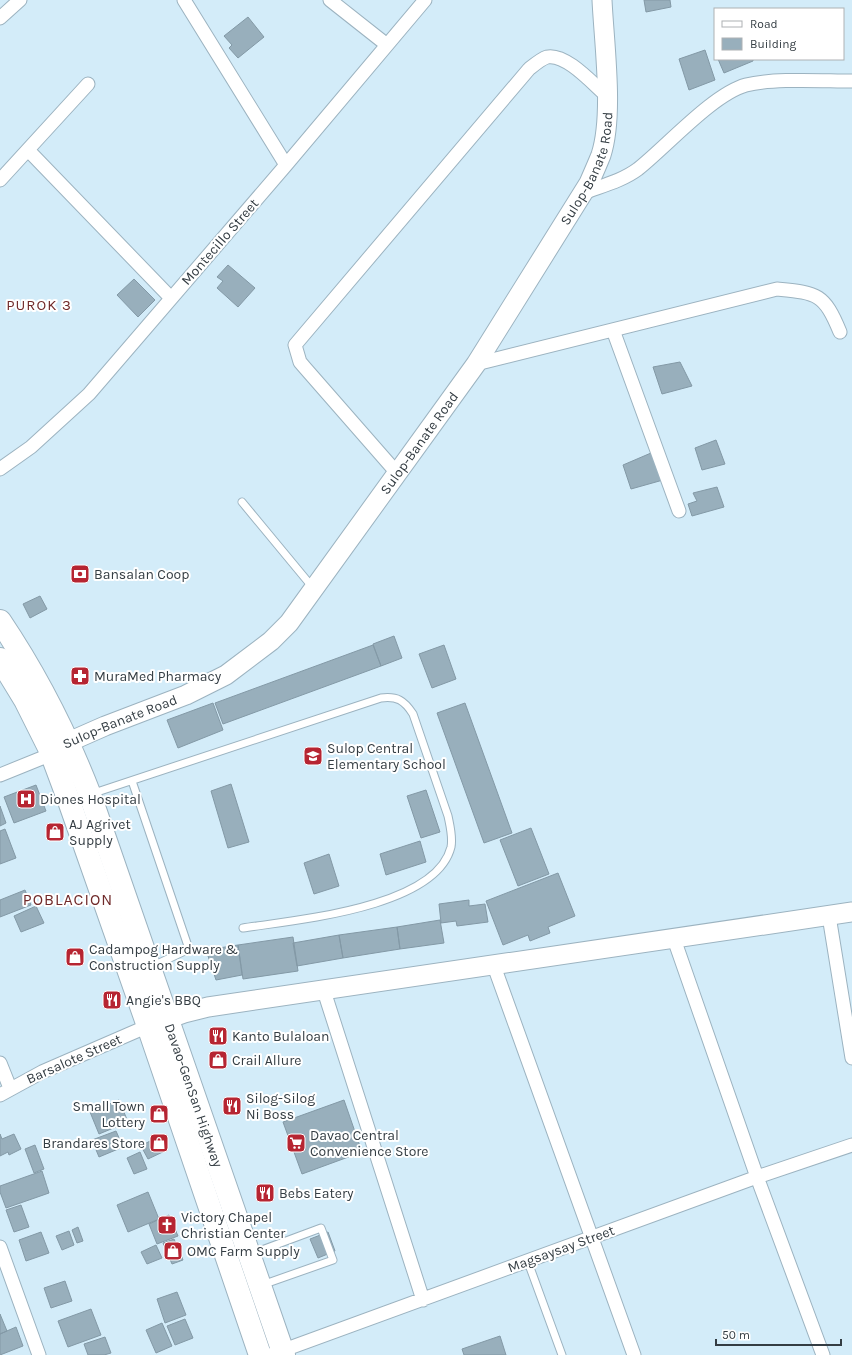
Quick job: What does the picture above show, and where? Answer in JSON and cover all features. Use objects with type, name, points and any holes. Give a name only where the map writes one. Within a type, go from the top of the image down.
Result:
[{"type":"highway","name":"Davao-GenSan Highway","points":[[0,621],[46,695],[69,742],[80,798],[141,972],[169,1019],[260,1286],[279,1354]]},
{"type":"highway","name":"Davao-GenSan Highway","points":[[0,659],[25,700],[50,750],[80,798]]},
{"type":"highway","name":"Davao-GenSan Highway","points":[[141,972],[148,1026],[260,1355]]},
{"type":"main road","name":"Sulop-Banate Road","points":[[50,750],[105,726],[186,694],[226,675],[272,641],[289,624],[476,364],[583,194],[601,154],[606,125],[607,96],[602,0]]},
{"type":"main road","points":[[148,1026],[208,1007],[852,912]]},
{"type":"street","points":[[0,18],[20,0]]},
{"type":"street","points":[[184,0],[286,165]]},
{"type":"street","points":[[330,0],[387,45]]},
{"type":"street","name":"Montecillo Street","points":[[0,469],[31,447],[89,394],[286,165],[425,0]]},
{"type":"street","points":[[397,473],[300,362],[295,345],[529,69],[547,57],[557,57],[569,63],[607,96]]},
{"type":"street","points":[[583,194],[622,179],[637,170],[703,112],[732,90],[746,85],[764,83],[852,81]]},
{"type":"street","points":[[0,180],[88,84]]},
{"type":"street","points":[[28,150],[171,298]]},
{"type":"street","points":[[476,364],[777,289],[807,292],[821,299],[831,310],[840,332]]},
{"type":"street","points":[[613,330],[679,510]]},
{"type":"street","points":[[0,775],[42,758],[50,750]]},
{"type":"street","points":[[829,916],[852,1058]]},
{"type":"street","points":[[674,939],[757,1177],[823,1355]]},
{"type":"street","points":[[494,966],[634,1355]]},
{"type":"street","points":[[324,991],[423,1300]]},
{"type":"street","name":"Barsalote Street","points":[[5,1091],[42,1072],[148,1026]]},
{"type":"street","points":[[0,1063],[5,1091]]},
{"type":"street","name":"Magsaysay Street","points":[[279,1354],[757,1177],[852,1145]]},
{"type":"street","points":[[0,1248],[39,1355]]},
{"type":"lane","points":[[242,502],[314,589]]},
{"type":"lane","points":[[80,798],[381,698],[391,697],[400,699],[407,705],[412,714],[448,816],[451,831],[451,846],[445,860],[432,874],[414,886],[398,895],[375,904],[349,912],[243,928]]},
{"type":"lane","points":[[132,781],[189,949],[141,972]]},
{"type":"lane","points":[[249,1254],[321,1228],[333,1260],[260,1286]]},
{"type":"lane","points":[[528,1262],[562,1355]]},
{"type":"building","points":[[644,0],[670,0],[671,7],[646,12]]},
{"type":"building","points":[[248,17],[264,37],[238,58],[229,48],[232,45],[224,36]]},
{"type":"building","points":[[705,50],[715,80],[689,90],[679,59]]},
{"type":"building","points":[[718,60],[753,60],[753,61],[724,73]]},
{"type":"building","points":[[228,265],[255,288],[238,307],[217,288],[223,281],[217,277]]},
{"type":"building","points":[[134,279],[155,300],[138,317],[117,295]]},
{"type":"building","points":[[680,362],[692,386],[662,394],[653,367]]},
{"type":"building","points":[[716,440],[725,464],[702,470],[695,448]]},
{"type":"building","points":[[651,453],[663,480],[631,489],[623,465]]},
{"type":"building","points":[[717,487],[724,507],[692,516],[688,504],[697,501],[693,493]]},
{"type":"building","points":[[40,596],[47,609],[30,618],[23,604]]},
{"type":"building","points":[[394,636],[402,658],[381,666],[373,644]]},
{"type":"building","points":[[373,645],[381,666],[223,724],[215,703]]},
{"type":"building","points":[[444,645],[456,679],[432,688],[419,654]]},
{"type":"building","points":[[213,703],[223,730],[178,748],[167,720]]},
{"type":"building","points":[[465,703],[512,833],[484,843],[437,713]]},
{"type":"building","points":[[231,784],[249,842],[228,848],[211,791]]},
{"type":"building","points":[[36,785],[46,811],[14,823],[4,797]]},
{"type":"building","points":[[426,790],[440,832],[421,838],[407,796]]},
{"type":"building","points":[[0,806],[6,823],[0,826]]},
{"type":"building","points":[[531,828],[549,874],[518,886],[500,840]]},
{"type":"building","points":[[5,829],[16,858],[0,864],[0,831]]},
{"type":"building","points":[[420,841],[426,862],[386,875],[380,854]]},
{"type":"building","points":[[329,854],[339,886],[314,894],[304,863]]},
{"type":"building","points":[[558,873],[575,916],[548,927],[550,933],[530,941],[528,935],[503,945],[486,901]]},
{"type":"building","points":[[25,890],[31,905],[0,917],[0,900]]},
{"type":"building","points":[[469,900],[469,906],[485,904],[488,922],[457,926],[456,921],[441,923],[439,904]]},
{"type":"building","points":[[36,906],[44,923],[21,932],[14,916]]},
{"type":"building","points":[[440,920],[444,943],[400,949],[397,927]]},
{"type":"building","points":[[397,927],[400,949],[343,958],[339,935]]},
{"type":"building","points":[[339,935],[343,958],[297,966],[293,943]]},
{"type":"building","points":[[293,937],[298,971],[243,979],[238,945]]},
{"type":"building","points":[[238,945],[242,975],[216,980],[206,950]]},
{"type":"building","points":[[119,1100],[128,1122],[99,1134],[90,1112]]},
{"type":"building","points":[[344,1100],[362,1152],[302,1174],[283,1122]]},
{"type":"building","points":[[116,1131],[123,1147],[99,1157],[92,1140]]},
{"type":"building","points":[[0,1134],[2,1139],[14,1134],[21,1149],[9,1155],[8,1152],[0,1156]]},
{"type":"building","points":[[159,1136],[167,1150],[148,1159],[141,1146]]},
{"type":"building","points":[[35,1145],[44,1169],[34,1173],[25,1149]]},
{"type":"building","points":[[140,1152],[147,1169],[134,1174],[127,1158]]},
{"type":"building","points":[[42,1171],[49,1193],[6,1208],[0,1192],[0,1186]]},
{"type":"building","points":[[148,1192],[159,1219],[128,1232],[117,1205]]},
{"type":"building","points":[[21,1205],[29,1227],[14,1232],[6,1210]]},
{"type":"building","points":[[169,1215],[178,1236],[157,1244],[149,1224]]},
{"type":"building","points":[[78,1227],[83,1241],[77,1243],[72,1230]]},
{"type":"building","points":[[69,1231],[74,1245],[62,1250],[56,1236]]},
{"type":"building","points":[[41,1232],[49,1253],[26,1261],[19,1240]]},
{"type":"building","points":[[328,1232],[335,1251],[318,1258],[310,1239]]},
{"type":"building","points":[[174,1239],[183,1260],[172,1264],[163,1243]]},
{"type":"building","points":[[156,1245],[162,1258],[147,1264],[141,1252]]},
{"type":"building","points":[[65,1281],[72,1301],[51,1308],[44,1288]]},
{"type":"building","points":[[177,1292],[186,1315],[165,1323],[157,1299]]},
{"type":"building","points":[[91,1309],[101,1335],[68,1347],[58,1321]]},
{"type":"building","points":[[0,1314],[7,1331],[0,1334]]},
{"type":"building","points":[[185,1319],[193,1338],[175,1345],[167,1326]]},
{"type":"building","points":[[162,1323],[172,1346],[156,1353],[146,1330]]},
{"type":"building","points":[[16,1327],[23,1346],[0,1355],[0,1334]]},
{"type":"building","points":[[500,1336],[506,1355],[464,1355],[462,1349]]},
{"type":"building","points":[[105,1337],[111,1353],[104,1355],[88,1355],[84,1344]]},
{"type":"place","name":"Bansalan Coop","points":[[80,574]]},
{"type":"place","name":"MuraMed Pharmacy","points":[[80,676]]},
{"type":"place","name":"Sulop Central Elementary School","points":[[313,756]]},
{"type":"place","name":"Diones Hospital","points":[[26,799]]},
{"type":"place","name":"AJ Agrivet Supply","points":[[55,832]]},
{"type":"place","name":"Cadampog Hardware & Construction Supply","points":[[75,957]]},
{"type":"place","name":"Angie's BBQ","points":[[112,1000]]},
{"type":"place","name":"Kanto Bulaloan","points":[[218,1036]]},
{"type":"place","name":"Crail Allure","points":[[218,1060]]},
{"type":"place","name":"Silog-Silog Ni Boss","points":[[232,1106]]},
{"type":"place","name":"Small Town Lottery","points":[[159,1114]]},
{"type":"place","name":"Brandares Store","points":[[159,1143]]},
{"type":"place","name":"Davao Central Convenience Store","points":[[296,1143]]},
{"type":"place","name":"Bebs Eatery","points":[[265,1193]]},
{"type":"place","name":"Victory Chapel Christian Center","points":[[167,1225]]},
{"type":"place","name":"OMC Farm Supply","points":[[173,1251]]},
{"type":"district","name":"PUROK 3","points":[[39,305]]},
{"type":"district","name":"POBLACION","points":[[68,899]]}]
